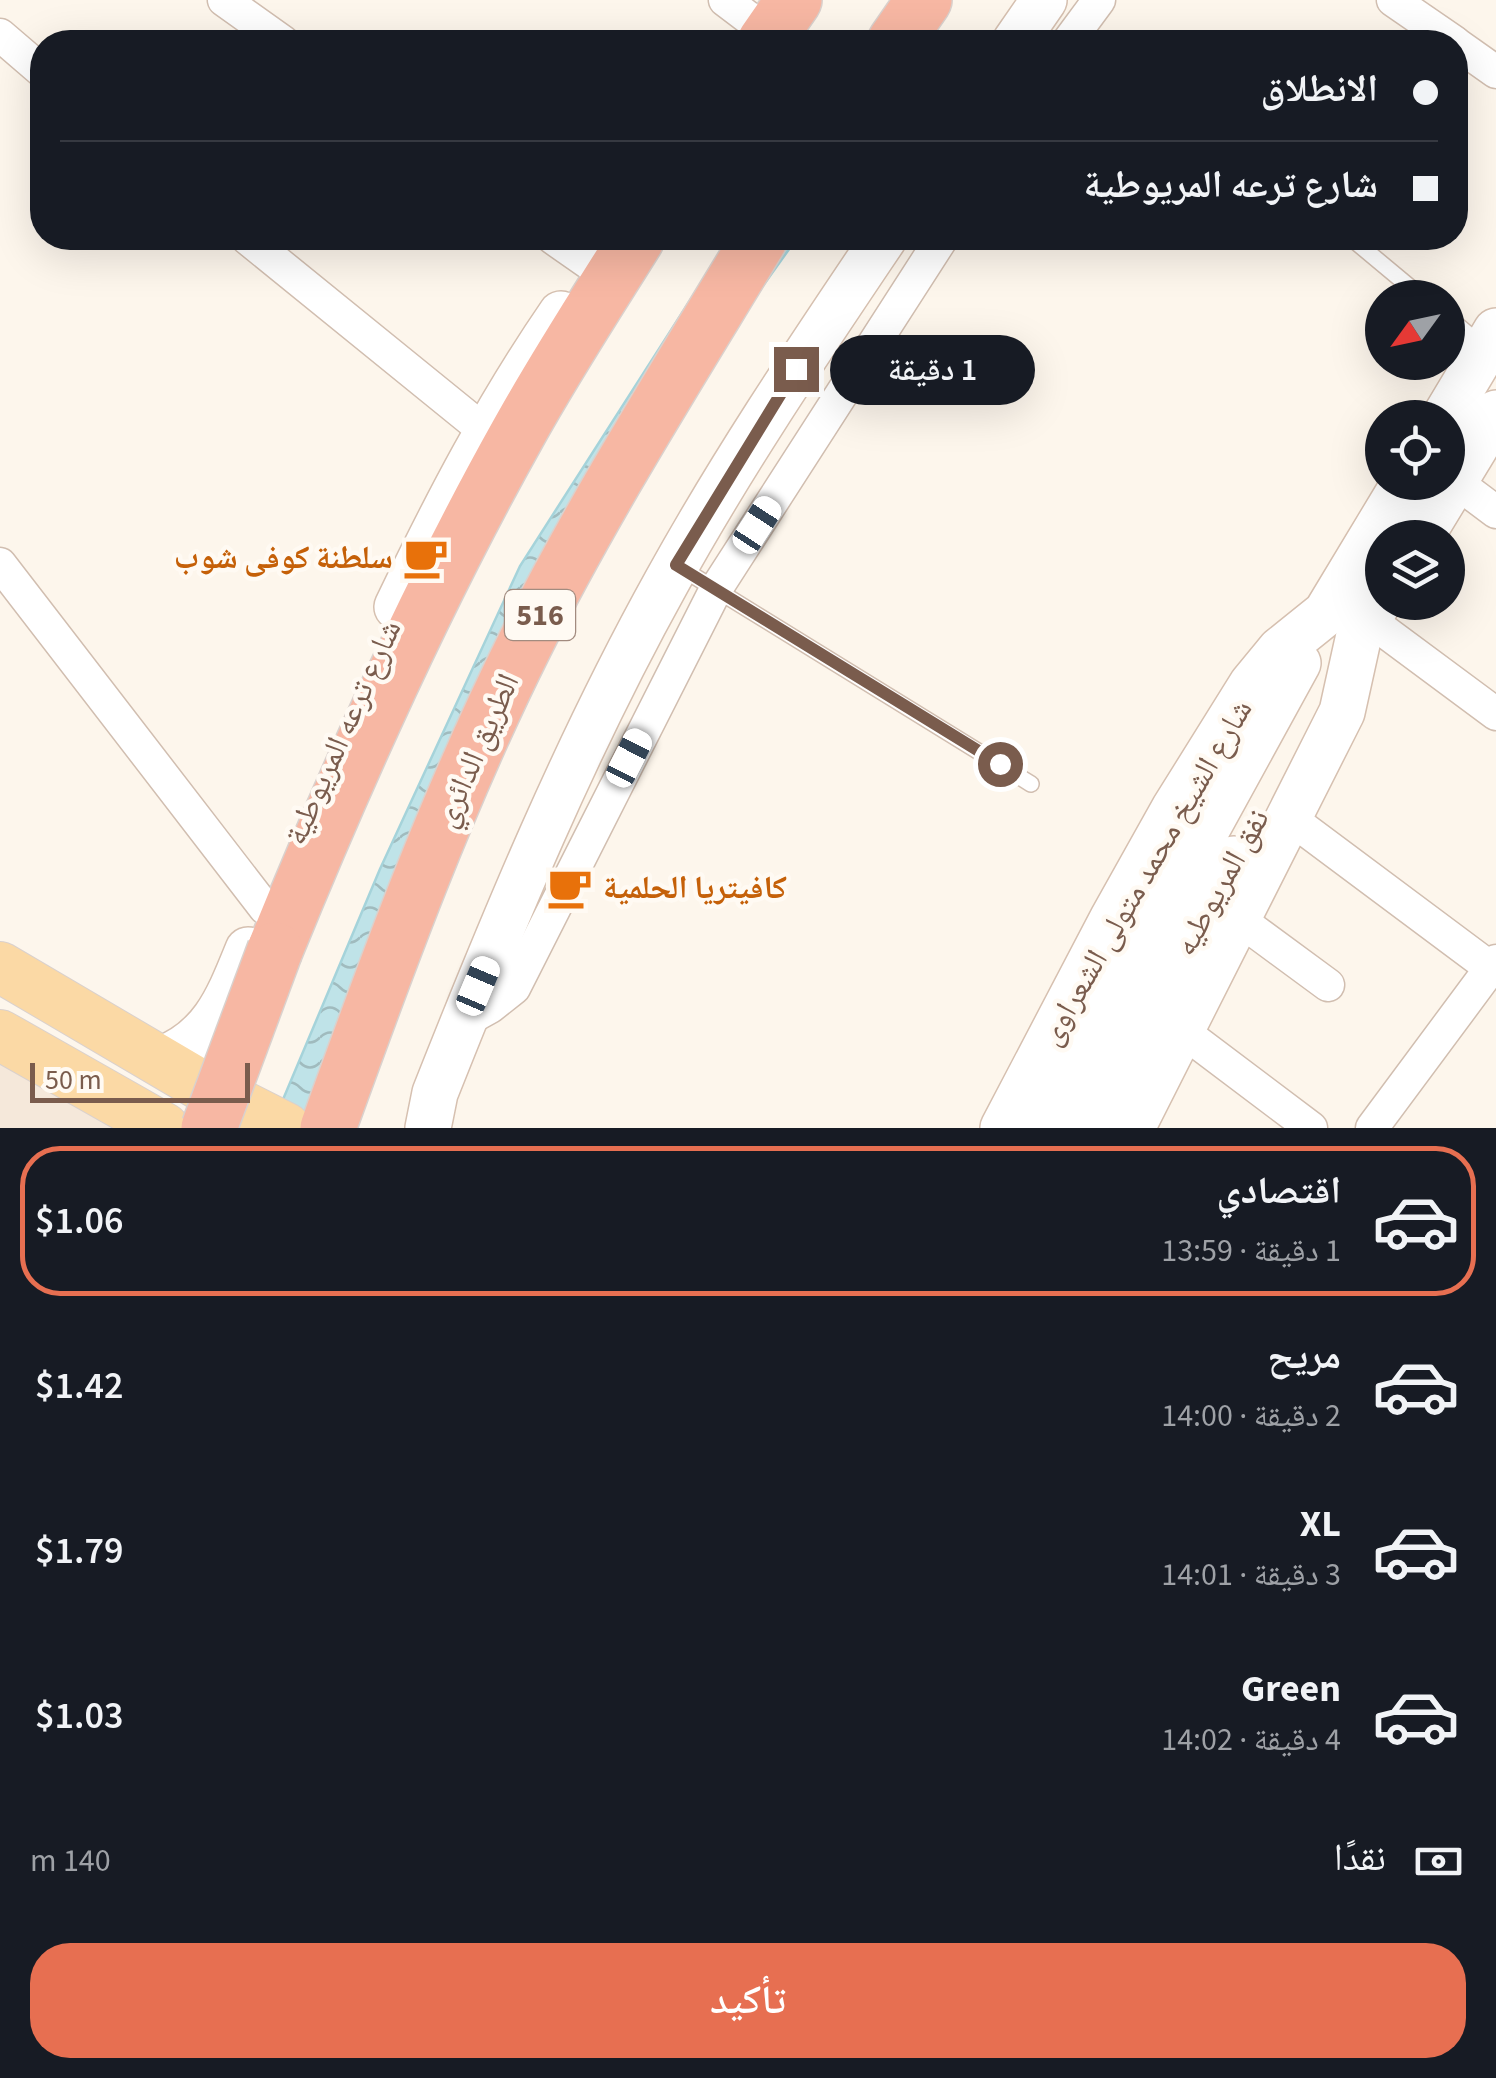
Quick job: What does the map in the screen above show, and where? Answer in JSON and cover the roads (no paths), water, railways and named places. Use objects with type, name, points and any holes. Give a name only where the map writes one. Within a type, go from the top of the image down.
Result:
[{"type":"highway","points":[[903,30],[924,0]]},
{"type":"highway","points":[[189,1091],[274,950],[413,634],[612,250]]},
{"type":"highway","name":"الطريق الدائري","points":[[328,1128],[440,828],[525,645],[621,467],[753,250]]},
{"type":"main road","points":[[1024,30],[1044,0]]},
{"type":"main road","name":"شارع ترعه المريوطية","points":[[189,1091],[189,1046],[215,1022],[226,1005],[385,631],[454,490],[518,376],[612,250]]},
{"type":"main road","points":[[428,1128],[435,1093],[566,777],[676,565],[774,402],[876,250]]},
{"type":"main road","points":[[1455,400],[1491,340]]},
{"type":"main road","points":[[1465,466],[1496,413]]},
{"type":"main road","name":"شارع الشيخ محمد متولى الشعراوى","points":[[1132,1128],[1346,703],[1359,616],[1399,500]]},
{"type":"main road","name":"شارع الشيخ محمد متولى الشعراوى","points":[[1003,1128],[1113,918],[1242,699],[1280,650],[1359,616]]},
{"type":"main road","name":"نفق المريوطيه","points":[[1043,1128],[1359,616]]},
{"type":"main road","name":"نفق المريوطيه","points":[[1084,1128],[1359,616]]},
{"type":"main road","points":[[0,967],[189,1091],[286,1128]]},
{"type":"main road","points":[[0,1035],[138,1120]]},
{"type":"street","points":[[224,0],[266,30]]},
{"type":"street","points":[[1077,30],[1100,0]]},
{"type":"street","points":[[1392,0],[1435,30]]},
{"type":"street","points":[[0,35],[30,61]]},
{"type":"street","points":[[1468,53],[1496,72]]},
{"type":"street","points":[[262,250],[486,432]]},
{"type":"street","points":[[463,1022],[514,988],[716,588],[934,250]]},
{"type":"street","points":[[1465,489],[1496,512]]},
{"type":"street","points":[[0,564],[265,908]]},
{"type":"street","points":[[1359,616],[1496,714]]},
{"type":"street","points":[[1288,816],[1494,967],[1372,1128]]},
{"type":"street","points":[[1236,918],[1328,984]]},
{"type":"street","points":[[1181,1030],[1311,1128]]},
{"type":"lane","points":[[1366,250],[1402,280]]},
{"type":"lane","points":[[1465,326],[1491,340]]},
{"type":"lane","points":[[676,565],[1031,784]]},
{"type":"water","points":[[722,250],[788,250],[649,446],[324,1128],[271,1128],[380,869],[520,566]]},
{"type":"place","name":"سلطنة كوفى شوب","points":[[426,557]]},
{"type":"place","name":"كافيتريا الحلمية","points":[[570,887]]}]
